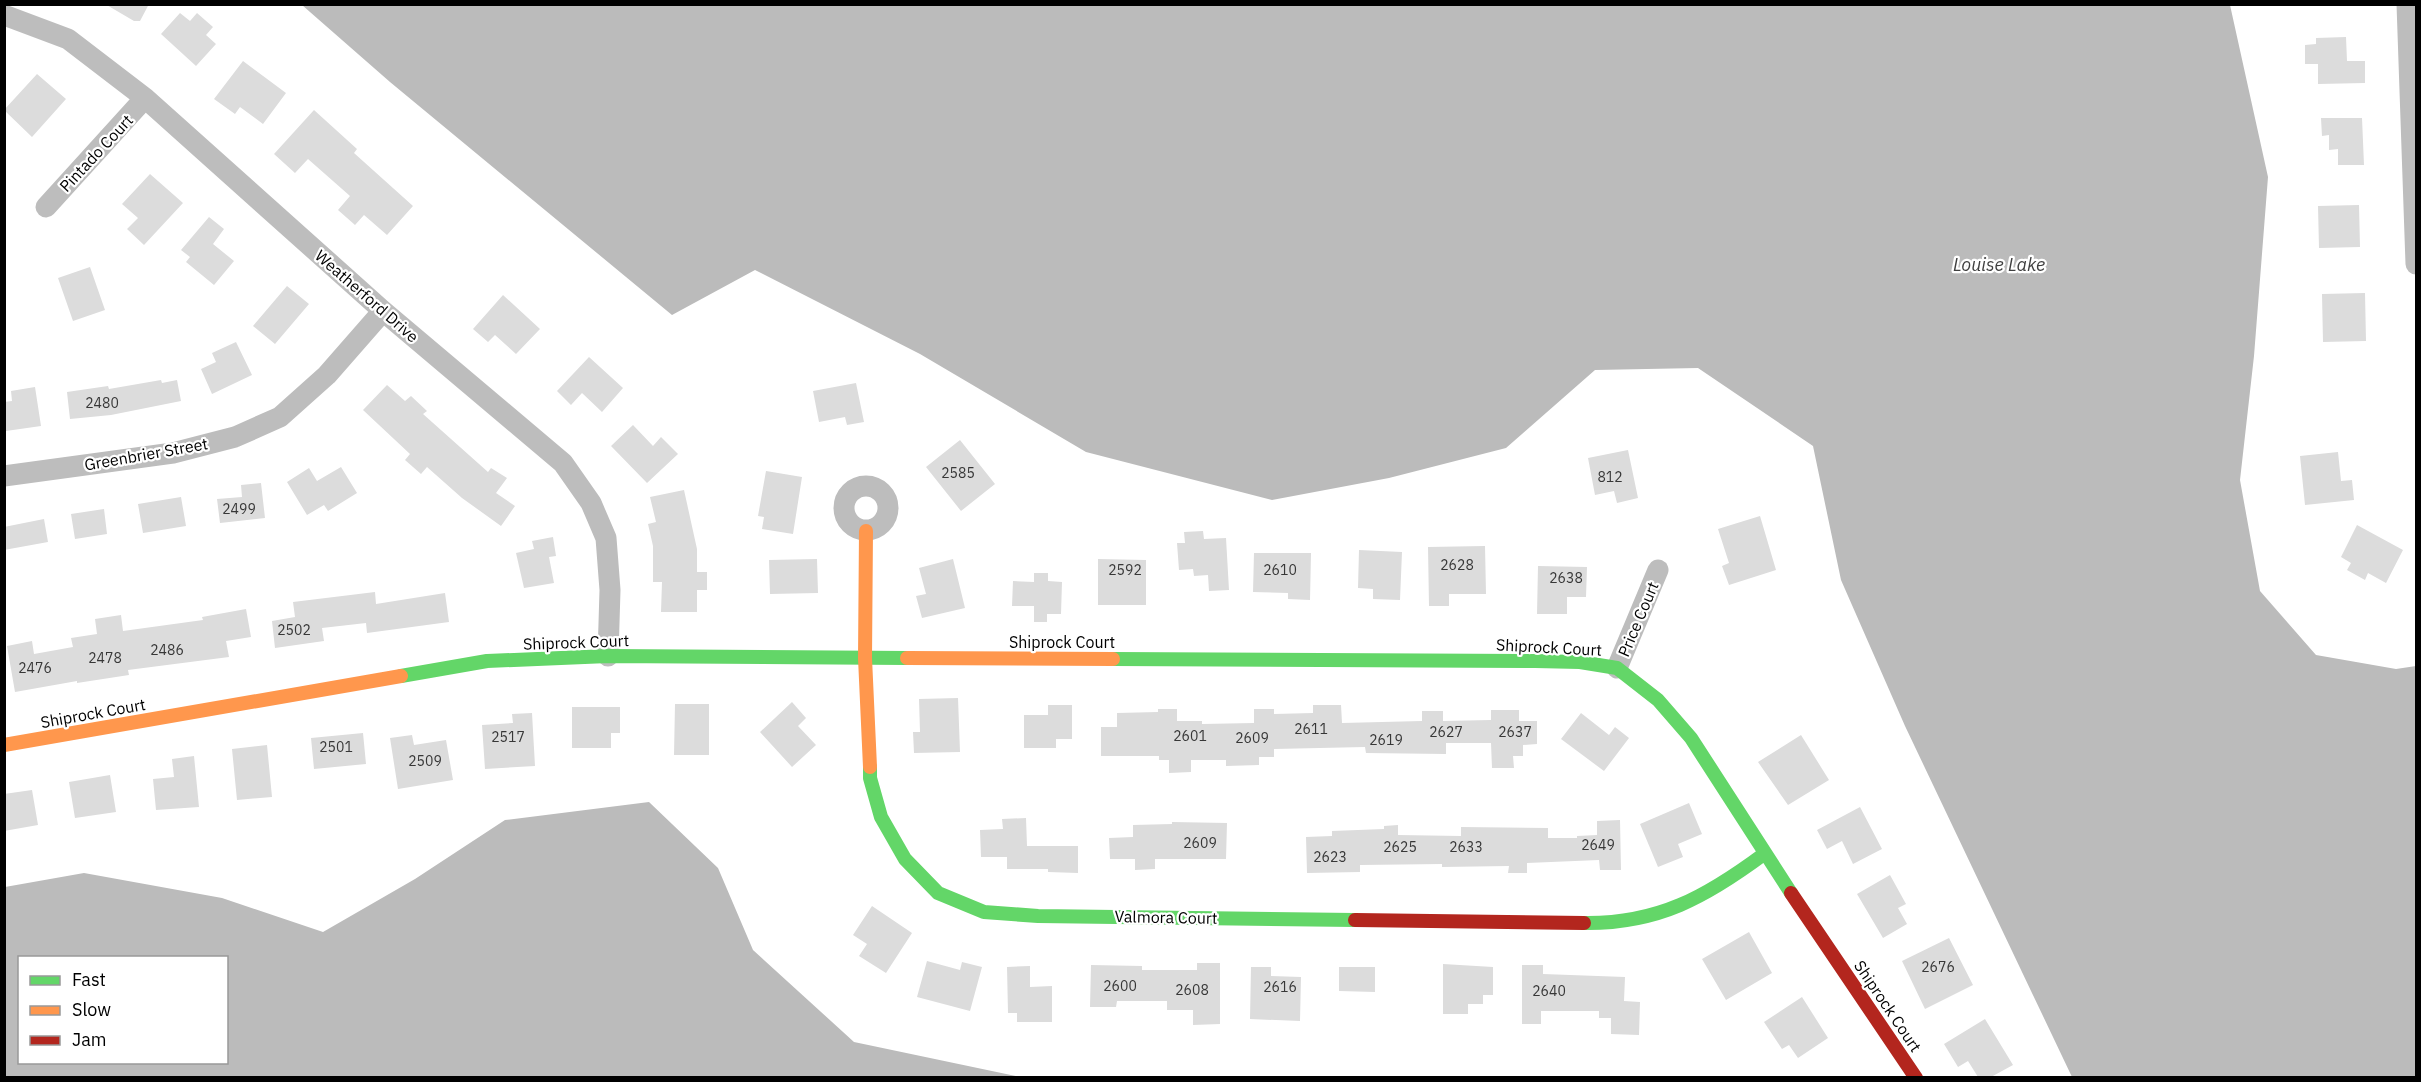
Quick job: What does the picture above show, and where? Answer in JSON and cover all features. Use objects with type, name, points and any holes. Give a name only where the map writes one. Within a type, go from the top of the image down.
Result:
[{"type":"street","points":[[2407,4],[2412,38],[2416,264]]},
{"type":"street","name":"Weatherford Drive","points":[[4,15],[68,39],[145,98],[383,311],[563,463],[591,503],[606,538],[610,590],[608,656]]},
{"type":"street","name":"Pintado Court","points":[[46,207],[145,98]]},
{"type":"street","name":"Greenbrier Street","points":[[4,476],[173,453],[235,438],[280,417],[327,375],[383,311]]},
{"type":"street","name":"Valmora Court","points":[[866,531],[866,658],[870,778],[881,818],[905,859],[938,893],[984,912],[1038,916],[1608,923],[1666,912],[1724,884],[1764,854]]},
{"type":"street","name":"Price Court","points":[[1617,668],[1658,570]]},
{"type":"street","name":"Shiprock Court","points":[[4,745],[488,662],[608,656],[1535,661],[1580,662],[1617,668],[1658,700],[1691,738],[1764,854],[1916,1077]]},
{"type":"water","name":"Louise Lake","points":[[302,5],[2230,5],[2268,177],[2254,356],[2240,480],[2260,591],[2316,655],[2396,669],[2416,666],[2416,1077],[2072,1077],[1905,726],[1841,580],[1813,446],[1698,368],[1595,370],[1506,448],[1389,478],[1272,500],[1086,452],[920,354],[755,270],[672,315],[390,82]]},
{"type":"water","points":[[649,802],[718,868],[753,950],[854,1042],[1020,1077],[5,1077],[5,887],[84,873],[222,898],[323,932],[415,879],[505,820]]},
{"type":"building","points":[[105,4],[149,4],[140,21],[134,21]]},
{"type":"building","points":[[180,13],[190,21],[197,13],[213,27],[206,35],[216,44],[196,66],[161,34]]},
{"type":"building","points":[[2346,37],[2347,61],[2365,61],[2365,83],[2318,84],[2318,64],[2305,64],[2305,45],[2316,44],[2316,38]]},
{"type":"building","points":[[243,61],[286,93],[263,124],[240,107],[235,114],[214,99]]},
{"type":"building","points":[[37,74],[66,99],[32,137],[4,110]]},
{"type":"building","points":[[314,110],[357,149],[354,153],[413,206],[387,235],[364,215],[355,225],[338,210],[350,196],[308,159],[295,173],[274,154]]},
{"type":"building","points":[[2321,118],[2362,118],[2364,165],[2338,165],[2338,149],[2329,150],[2329,135],[2322,136]]},
{"type":"building","points":[[150,174],[183,203],[144,245],[127,229],[138,218],[122,204]]},
{"type":"building","points":[[2359,205],[2360,247],[2319,248],[2318,206]]},
{"type":"building","points":[[209,217],[224,229],[213,244],[234,261],[214,285],[186,262],[190,257],[181,250]]},
{"type":"building","points":[[90,267],[105,310],[73,321],[58,278]]},
{"type":"building","points":[[287,286],[309,304],[275,344],[253,326]]},
{"type":"building","points":[[2365,293],[2366,341],[2323,342],[2322,294]]},
{"type":"building","points":[[503,295],[540,329],[516,354],[495,335],[488,342],[473,329]]},
{"type":"building","points":[[236,342],[252,375],[212,394],[201,369],[216,362],[212,353]]},
{"type":"building","points":[[589,357],[623,388],[602,412],[582,393],[571,405],[557,391]]},
{"type":"building","points":[[161,380],[162,383],[177,380],[181,401],[111,415],[70,419],[67,392],[108,386],[109,389]]},
{"type":"building","points":[[856,383],[864,422],[847,425],[845,417],[819,422],[813,391]]},
{"type":"building","points":[[387,385],[405,401],[411,396],[427,411],[423,414],[488,472],[491,468],[507,478],[496,493],[515,506],[501,526],[462,498],[427,467],[421,474],[405,460],[410,454],[363,410]]},
{"type":"building","points":[[35,387],[41,426],[6,431],[4,402],[12,401],[11,391]]},
{"type":"building","points":[[633,425],[653,446],[661,437],[678,454],[647,483],[611,446]]},
{"type":"building","points":[[960,440],[995,484],[961,511],[926,467]]},
{"type":"building","points":[[1628,450],[1638,498],[1617,503],[1614,491],[1595,495],[1588,458]]},
{"type":"building","points":[[2338,452],[2341,481],[2352,480],[2354,500],[2305,505],[2300,456]]},
{"type":"building","points":[[341,467],[357,493],[328,511],[324,505],[307,515],[287,482],[309,468],[317,481]]},
{"type":"building","points":[[766,471],[802,477],[793,534],[762,529],[764,517],[758,516]]},
{"type":"building","points":[[261,483],[265,518],[220,523],[217,499],[242,497],[241,485]]},
{"type":"building","points":[[684,490],[697,549],[697,572],[707,572],[707,590],[697,590],[697,612],[661,612],[662,582],[653,582],[653,546],[648,524],[656,522],[650,497]]},
{"type":"building","points":[[181,497],[186,526],[143,533],[138,504]]},
{"type":"building","points":[[104,509],[107,534],[75,539],[71,514]]},
{"type":"building","points":[[1760,516],[1776,570],[1729,585],[1722,566],[1729,563],[1718,529]]},
{"type":"building","points":[[44,519],[48,542],[4,550],[4,527]]},
{"type":"building","points":[[2357,525],[2403,550],[2386,583],[2368,573],[2365,580],[2347,570],[2351,563],[2341,557]]},
{"type":"building","points":[[1203,531],[1204,539],[1226,538],[1229,590],[1209,591],[1208,575],[1194,576],[1193,569],[1179,570],[1177,543],[1185,543],[1184,532]]},
{"type":"building","points":[[553,537],[556,556],[549,557],[554,583],[524,588],[516,553],[534,549],[532,541]]},
{"type":"building","points":[[1485,546],[1486,594],[1449,594],[1449,606],[1429,606],[1428,547]]},
{"type":"building","points":[[1359,550],[1402,552],[1400,600],[1373,599],[1373,589],[1358,588]]},
{"type":"building","points":[[1254,553],[1311,553],[1310,600],[1288,599],[1288,593],[1253,592]]},
{"type":"building","points":[[817,559],[818,593],[770,594],[769,560]]},
{"type":"building","points":[[953,559],[965,608],[922,618],[916,596],[926,594],[919,568]]},
{"type":"building","points":[[1098,559],[1146,560],[1146,605],[1098,605]]},
{"type":"building","points":[[1538,566],[1587,567],[1586,597],[1567,597],[1567,614],[1537,614]]},
{"type":"building","points":[[1034,573],[1048,573],[1048,581],[1062,582],[1061,614],[1047,614],[1047,622],[1034,622],[1034,606],[1012,606],[1013,581],[1034,582]]},
{"type":"building","points":[[375,592],[376,604],[445,593],[449,622],[367,633],[366,623],[322,628],[324,641],[275,648],[272,621],[295,617],[293,602]]},
{"type":"building","points":[[246,609],[251,637],[226,641],[229,657],[128,670],[129,675],[15,692],[7,646],[32,641],[34,654],[73,647],[71,638],[97,634],[95,619],[121,615],[123,631],[203,620],[202,617]]},
{"type":"building","points":[[958,698],[960,752],[914,753],[913,732],[920,732],[919,699]]},
{"type":"building","points":[[792,702],[806,718],[798,726],[816,745],[792,767],[760,732]]},
{"type":"building","points":[[675,704],[709,704],[709,755],[674,755]]},
{"type":"building","points":[[1048,705],[1072,705],[1072,739],[1056,739],[1056,748],[1024,748],[1024,715],[1048,715]]},
{"type":"building","points":[[1313,705],[1341,705],[1342,723],[1422,721],[1422,711],[1443,711],[1443,721],[1491,720],[1491,710],[1519,710],[1519,721],[1537,721],[1537,744],[1523,745],[1523,756],[1513,756],[1514,768],[1492,768],[1491,743],[1446,743],[1446,754],[1366,753],[1365,747],[1274,749],[1274,757],[1259,757],[1259,765],[1226,766],[1226,760],[1191,760],[1191,772],[1169,773],[1169,760],[1159,760],[1159,756],[1101,756],[1101,727],[1117,727],[1117,713],[1177,709],[1177,721],[1202,721],[1202,724],[1254,723],[1254,709],[1274,709],[1274,714],[1313,713]]},
{"type":"building","points":[[572,707],[620,707],[620,733],[611,733],[611,748],[572,748]]},
{"type":"building","points":[[532,713],[535,766],[485,769],[482,725],[513,723],[512,714]]},
{"type":"building","points":[[1581,713],[1609,735],[1615,727],[1629,738],[1604,771],[1561,739]]},
{"type":"building","points":[[363,733],[366,764],[314,769],[311,738]]},
{"type":"building","points":[[412,735],[414,745],[446,740],[453,780],[398,789],[390,738]]},
{"type":"building","points":[[1801,735],[1829,780],[1788,805],[1758,762]]},
{"type":"building","points":[[267,745],[272,797],[237,800],[232,749]]},
{"type":"building","points":[[194,756],[199,807],[156,810],[153,779],[174,777],[172,759]]},
{"type":"building","points":[[110,775],[116,812],[75,818],[69,782]]},
{"type":"building","points":[[32,790],[38,825],[4,831],[4,794]]},
{"type":"building","points":[[1689,803],[1702,834],[1678,844],[1683,857],[1658,867],[1640,824]]},
{"type":"building","points":[[1860,807],[1882,849],[1853,864],[1842,841],[1827,849],[1817,830]]},
{"type":"building","points":[[1026,818],[1027,846],[1078,846],[1078,873],[1048,872],[1048,869],[1007,869],[1007,857],[981,857],[980,830],[1003,829],[1002,819]]},
{"type":"building","points":[[1620,820],[1621,870],[1600,870],[1599,860],[1527,863],[1527,873],[1508,873],[1509,866],[1442,867],[1442,864],[1360,865],[1360,872],[1307,873],[1306,837],[1332,836],[1332,831],[1384,829],[1384,826],[1398,825],[1398,835],[1461,836],[1461,827],[1548,828],[1548,838],[1577,838],[1577,836],[1597,835],[1597,821]]},
{"type":"building","points":[[1172,822],[1227,823],[1226,859],[1155,859],[1155,869],[1135,870],[1135,859],[1110,859],[1109,838],[1133,837],[1133,825],[1172,824]]},
{"type":"building","points":[[1890,875],[1906,904],[1898,908],[1907,924],[1883,938],[1857,894]]},
{"type":"building","points":[[872,906],[912,933],[886,973],[859,956],[867,944],[853,935]]},
{"type":"building","points":[[1749,932],[1772,973],[1726,1000],[1702,959]]},
{"type":"building","points":[[1949,938],[1973,985],[1925,1009],[1902,961]]},
{"type":"building","points":[[927,961],[960,970],[962,962],[982,967],[970,1011],[917,997]]},
{"type":"building","points":[[1197,963],[1220,963],[1220,1024],[1193,1025],[1193,1010],[1167,1010],[1167,1001],[1117,1001],[1116,1007],[1090,1007],[1091,965],[1142,966],[1142,970],[1197,970]]},
{"type":"building","points":[[1443,964],[1493,967],[1493,995],[1483,995],[1483,1004],[1468,1004],[1468,1014],[1443,1014]]},
{"type":"building","points":[[1522,965],[1543,965],[1543,974],[1625,977],[1624,1001],[1640,1002],[1639,1035],[1611,1034],[1611,1018],[1599,1018],[1599,1011],[1541,1011],[1541,1024],[1522,1024]]},
{"type":"building","points":[[1030,966],[1030,987],[1052,986],[1052,1022],[1017,1022],[1017,1013],[1008,1013],[1007,967]]},
{"type":"building","points":[[1251,967],[1271,967],[1271,976],[1301,977],[1300,1021],[1250,1019]]},
{"type":"building","points":[[1339,967],[1375,967],[1375,992],[1339,991]]},
{"type":"building","points":[[1802,997],[1828,1038],[1798,1058],[1789,1045],[1782,1049],[1764,1022]]},
{"type":"building","points":[[1985,1019],[2013,1065],[1991,1077],[1978,1077],[1968,1061],[1958,1067],[1944,1044]]},
{"type":"traffic: fast","points":[[401,676],[487,661],[608,656],[907,658]]},
{"type":"traffic: fast","points":[[1113,659],[1535,661],[1580,662],[1617,668],[1658,700],[1691,738],[1791,893]]},
{"type":"traffic: fast","points":[[870,767],[870,778],[881,817],[905,859],[938,893],[984,912],[1038,916],[1355,920]]},
{"type":"traffic: fast","points":[[1584,923],[1635,919],[1680,905],[1722,883],[1764,854]]},
{"type":"traffic: slow","points":[[866,531],[865,658],[870,767]]},
{"type":"traffic: slow","points":[[907,658],[1113,659]]},
{"type":"traffic: slow","points":[[4,745],[401,676]]},
{"type":"traffic: jam","points":[[1791,893],[1916,1078]]},
{"type":"traffic: jam","points":[[1355,920],[1584,923]]}]
